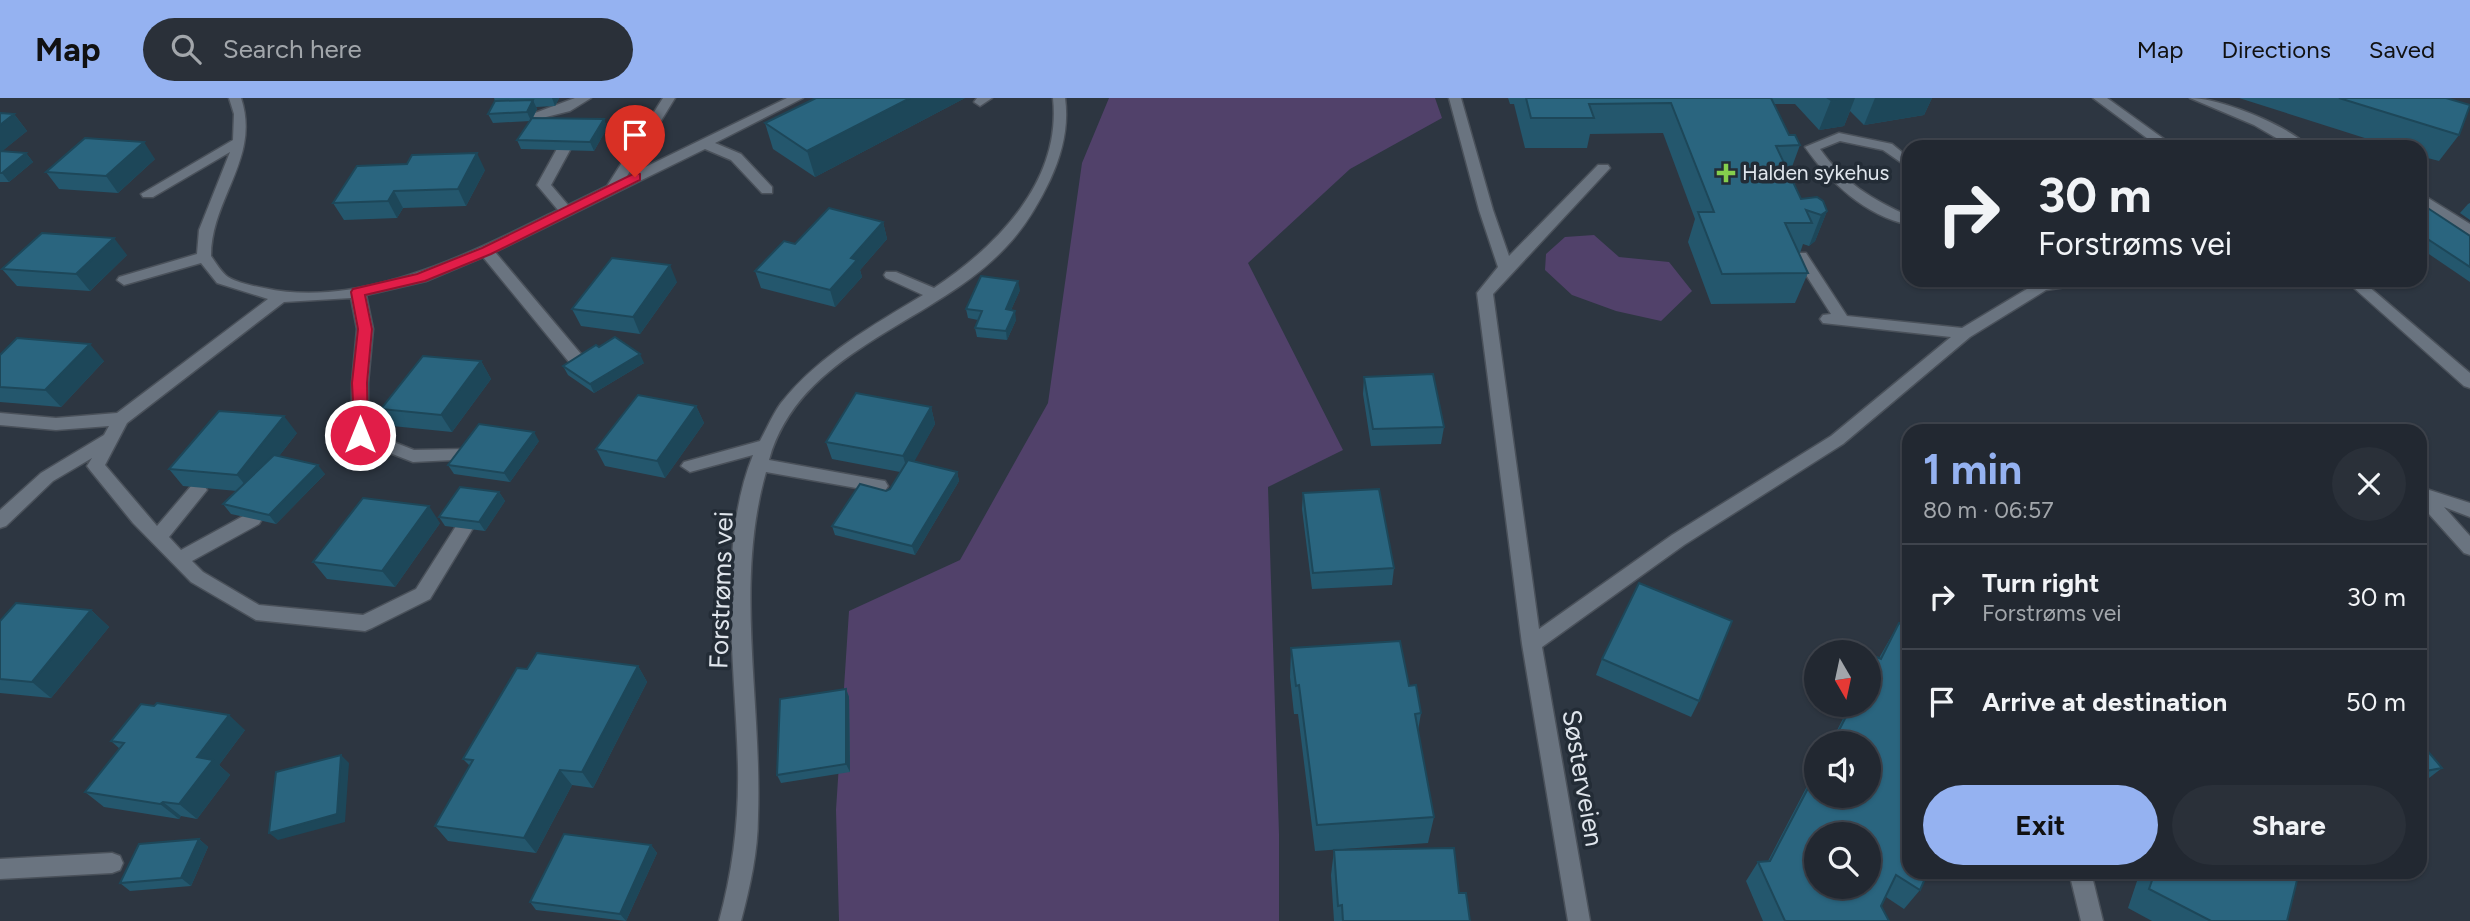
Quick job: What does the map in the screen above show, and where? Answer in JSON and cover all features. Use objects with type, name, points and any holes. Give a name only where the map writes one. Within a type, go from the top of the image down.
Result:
[{"type":"street","points":[[235,98],[242,111],[240,141],[205,232],[204,257],[222,280],[245,289],[281,297],[358,292],[421,278],[486,251],[797,98]]},
{"type":"street","points":[[534,116],[565,108],[585,98]]},
{"type":"street","points":[[612,188],[669,98]]},
{"type":"street","name":"Forstrøms vei","points":[[730,921],[743,870],[748,816],[742,573],[748,507],[763,446],[786,407],[814,375],[971,271],[1016,229],[1046,176],[1056,147],[1061,110],[1059,98]]},
{"type":"street","points":[[1455,98],[1486,211],[1506,268]]},
{"type":"street","points":[[2099,98],[2158,140]]},
{"type":"street","points":[[2196,98],[2259,122],[2290,140]]},
{"type":"street","points":[[1902,159],[1887,147],[1839,137],[1812,146],[1826,169],[1860,199],[1902,218]]},
{"type":"street","points":[[148,194],[240,141]]},
{"type":"street","points":[[705,144],[736,157],[767,190]]},
{"type":"street","points":[[563,150],[544,185],[566,211]]},
{"type":"street","name":"Søsterveien","points":[[1579,921],[1532,644],[1485,293],[1603,168]]},
{"type":"street","points":[[2427,202],[2470,232]]},
{"type":"street","points":[[486,251],[580,364]]},
{"type":"street","points":[[1801,256],[1835,319],[1965,333]]},
{"type":"street","points":[[124,280],[204,257]]},
{"type":"street","points":[[891,275],[935,294]]},
{"type":"street","points":[[1532,644],[1678,540],[1837,440],[1965,333],[2031,287]]},
{"type":"street","points":[[2360,287],[2470,382]]},
{"type":"street","points":[[358,292],[365,329],[360,383],[360,435],[413,456],[467,456]]},
{"type":"street","points":[[281,297],[121,418],[96,466],[197,577],[256,612],[365,624],[423,594],[464,528]]},
{"type":"street","points":[[0,419],[56,424],[121,418]]},
{"type":"street","points":[[0,521],[47,477],[110,439]]},
{"type":"street","points":[[690,466],[763,446]]},
{"type":"street","points":[[757,464],[879,486]]},
{"type":"street","points":[[158,537],[198,490]]},
{"type":"street","points":[[2427,494],[2470,510]]},
{"type":"street","points":[[2427,499],[2470,548]]},
{"type":"street","points":[[180,559],[253,519]]},
{"type":"street","points":[[0,869],[113,863]]},
{"type":"street","points":[[2082,879],[2092,921]]},
{"type":"shaded area","points":[[1109,98],[1435,98],[1442,118],[1350,169],[1248,263],[1343,450],[1268,487],[1279,834],[1279,921],[839,921],[836,810],[849,611],[960,560],[1048,403],[1082,163]]},
{"type":"shaded area","points":[[1594,235],[1619,257],[1669,262],[1692,291],[1661,321],[1616,311],[1572,295],[1545,270],[1546,254],[1565,237]]},
{"type":"building","points":[[816,98],[910,98],[807,151],[765,123]]},
{"type":"building","points":[[1526,98],[1771,98],[1789,135],[1795,135],[1800,145],[1776,146],[1801,199],[1817,197],[1823,201],[1827,211],[1821,215],[1806,210],[1812,223],[1785,223],[1808,273],[1722,274],[1698,212],[1714,212],[1671,103],[1589,104],[1594,118],[1531,118]]},
{"type":"building","points":[[2339,98],[2446,98],[2470,105],[2459,135]]},
{"type":"building","points":[[533,100],[527,112],[488,114],[495,101]]},
{"type":"building","points":[[0,113],[14,114],[0,125]]},
{"type":"building","points":[[532,118],[604,119],[590,142],[517,140]]},
{"type":"building","points":[[85,138],[144,142],[106,176],[46,172]]},
{"type":"building","points":[[0,151],[26,153],[0,173]]},
{"type":"building","points":[[477,153],[458,189],[394,191],[388,201],[333,203],[357,166],[407,164],[412,155]]},
{"type":"building","points":[[829,208],[883,222],[851,258],[857,260],[830,290],[755,271],[784,241],[795,244]]},
{"type":"building","points":[[2427,208],[2470,236],[2470,267],[2427,239]]},
{"type":"building","points":[[42,233],[114,238],[76,274],[2,269]]},
{"type":"building","points":[[612,258],[670,265],[633,317],[572,309]]},
{"type":"building","points":[[981,276],[1018,281],[1006,309],[1015,311],[1006,331],[975,328],[982,311],[966,309]]},
{"type":"building","points":[[615,337],[640,354],[590,384],[563,366],[596,345],[599,347]]},
{"type":"building","points":[[17,338],[90,344],[45,390],[0,387],[0,355]]},
{"type":"building","points":[[423,356],[481,361],[441,415],[381,409]]},
{"type":"building","points":[[1433,374],[1444,427],[1373,429],[1364,377]]},
{"type":"building","points":[[856,393],[931,407],[903,456],[826,442]]},
{"type":"building","points":[[638,395],[696,406],[657,461],[596,449]]},
{"type":"building","points":[[219,411],[284,416],[237,475],[169,469]]},
{"type":"building","points":[[479,424],[534,432],[504,473],[448,465]]},
{"type":"building","points":[[274,455],[318,465],[269,515],[223,504]]},
{"type":"building","points":[[908,460],[957,472],[912,546],[832,526],[860,484],[886,491],[890,489]]},
{"type":"building","points":[[460,487],[499,492],[479,522],[439,517]]},
{"type":"building","points":[[1379,489],[1394,568],[1313,573],[1303,493]]},
{"type":"building","points":[[363,498],[429,506],[382,571],[313,562]]},
{"type":"building","points":[[1639,583],[1732,621],[1699,701],[1602,659]]},
{"type":"building","points":[[16,603],[91,610],[32,682],[0,679],[0,621]]},
{"type":"building","points":[[1899,623],[1902,624],[1902,879],[1896,875],[1881,906],[1889,921],[1785,921],[1758,862],[1770,861],[1804,796],[1804,808],[1881,808],[1881,731],[1839,731],[1845,718],[1881,718],[1881,659]]},
{"type":"building","points":[[1400,641],[1409,686],[1416,685],[1421,713],[1415,714],[1434,817],[1317,825],[1299,685],[1296,686],[1291,648]]},
{"type":"building","points":[[537,653],[638,666],[582,772],[560,770],[524,838],[435,826],[473,760],[463,759],[517,668],[527,669]]},
{"type":"building","points":[[846,689],[846,764],[777,775],[780,699]]},
{"type":"building","points":[[157,703],[229,715],[197,757],[213,760],[179,804],[160,804],[85,792],[124,743],[111,741],[141,704],[154,706]]},
{"type":"building","points":[[2427,750],[2442,768],[2427,771]]},
{"type":"building","points":[[341,755],[337,814],[269,833],[276,772]]},
{"type":"building","points":[[564,834],[651,845],[620,914],[530,902]]},
{"type":"building","points":[[199,839],[181,878],[120,883],[139,844]]},
{"type":"building","points":[[1454,848],[1459,893],[1466,893],[1470,921],[1343,921],[1342,905],[1338,906],[1334,850]]},
{"type":"building","points":[[1902,879],[1925,879],[1920,890]]},
{"type":"building","points":[[2153,879],[2297,879],[2287,921],[2211,921],[2149,889]]},
{"type":"place","name":"Halden sykehus","points":[[1726,173]]},
{"type":"route","points":[[360,435],[360,383],[365,329],[358,292],[421,278],[486,251],[635,177]]}]
